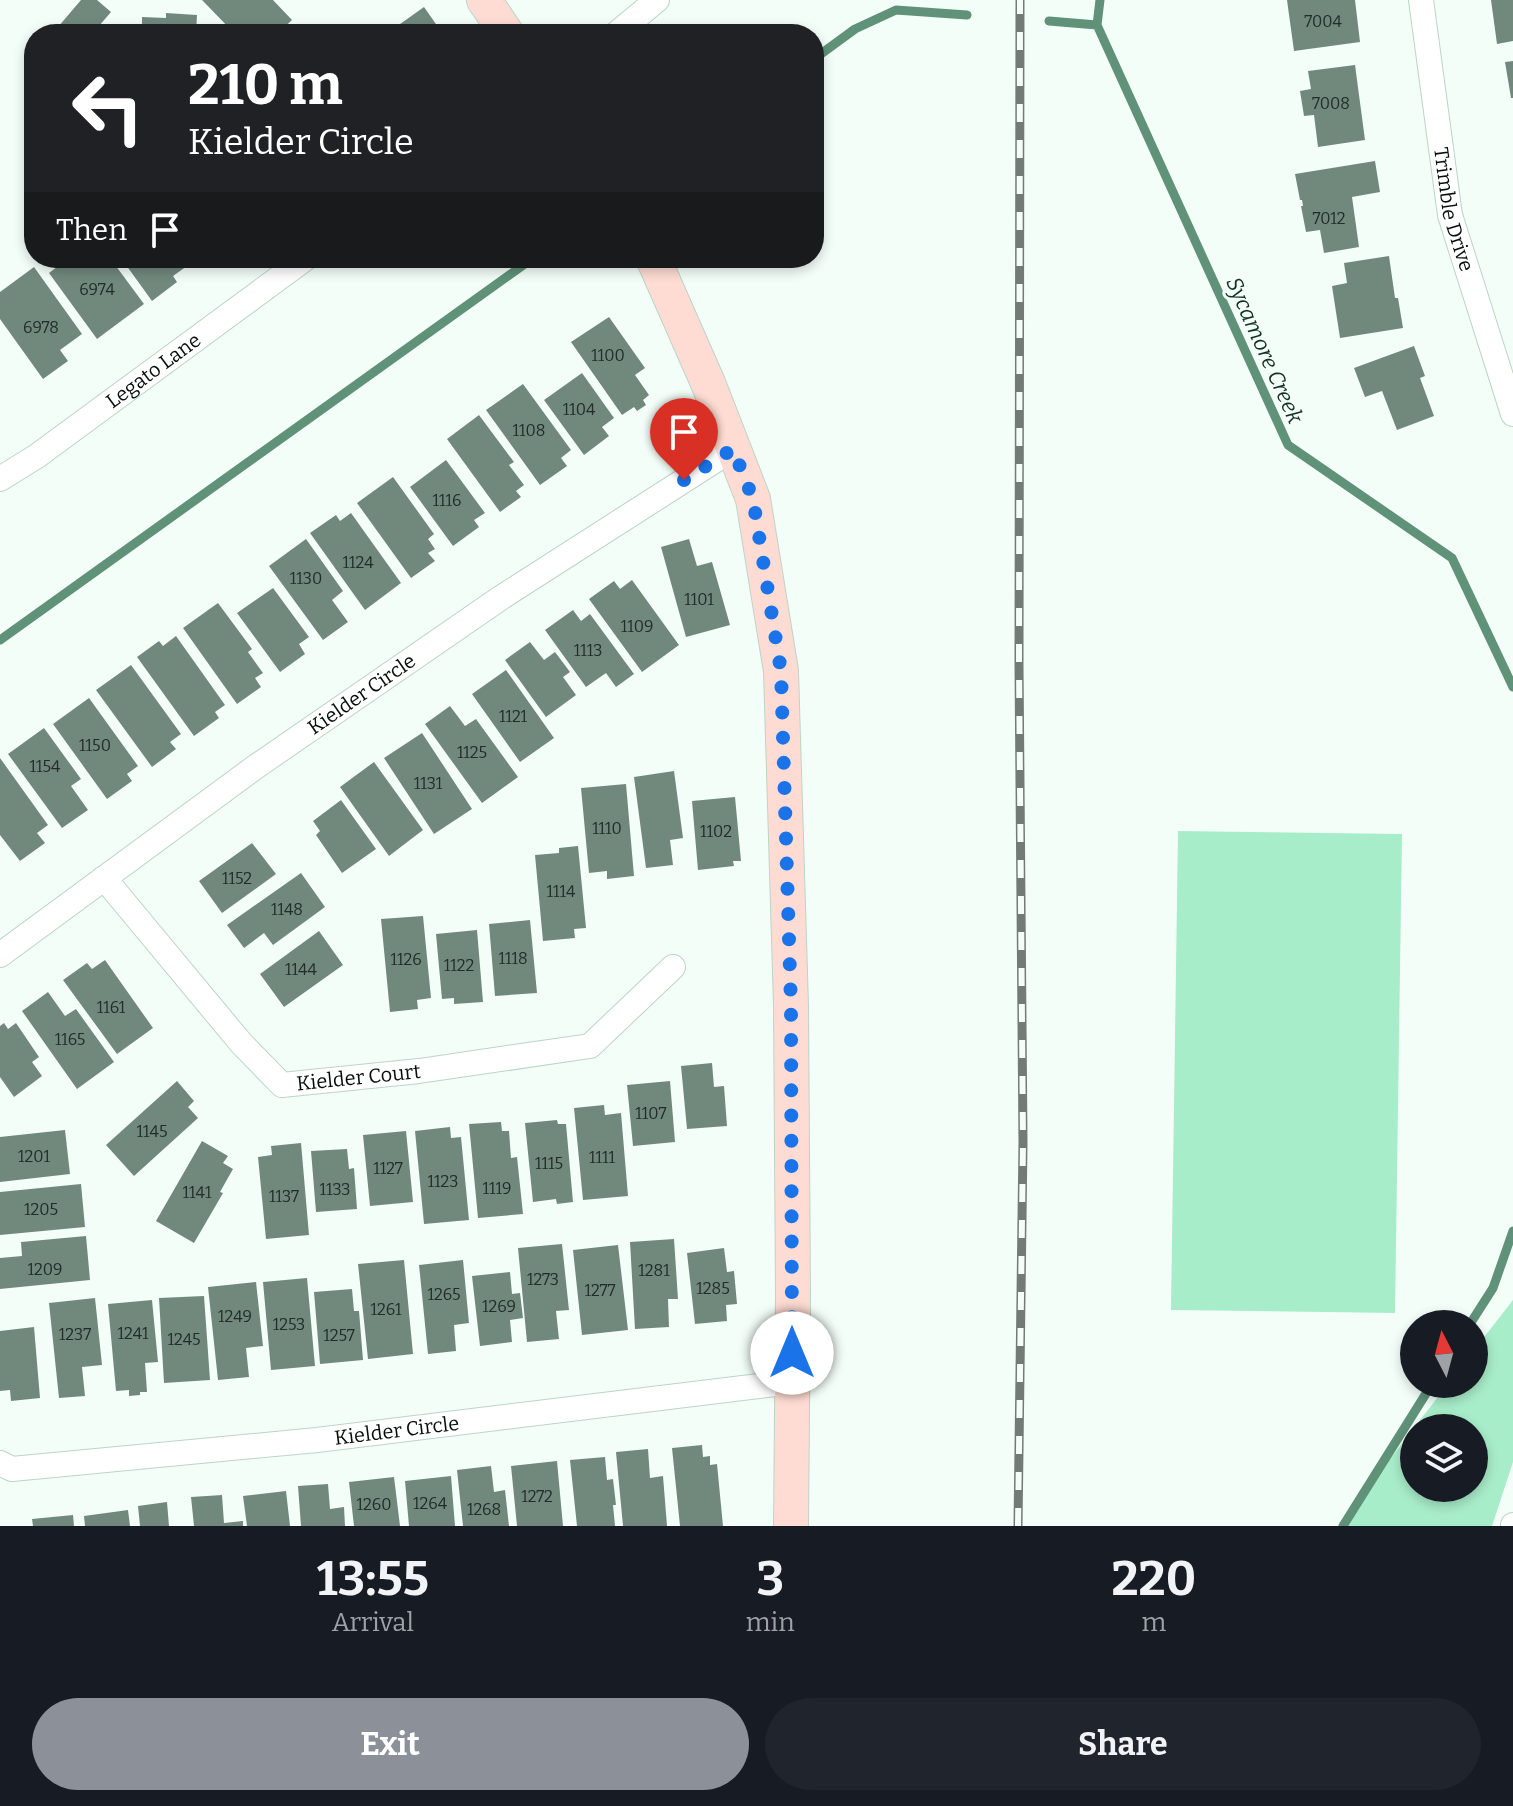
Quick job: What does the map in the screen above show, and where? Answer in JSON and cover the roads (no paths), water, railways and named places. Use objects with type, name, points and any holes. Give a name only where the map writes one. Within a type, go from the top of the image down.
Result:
[{"type":"street","points":[[484,0],[500,24]]},
{"type":"street","points":[[628,24],[657,0]]},
{"type":"street","name":"Trimble Drive","points":[[1421,0],[1450,215],[1512,408]]},
{"type":"street","name":"Legato Lane","points":[[0,479],[37,456],[292,268]]},
{"type":"street","points":[[657,268],[708,383],[753,499],[781,671],[791,1006],[791,1526]]},
{"type":"street","name":"Kielder Circle","points":[[0,955],[254,768],[502,597],[733,449]]},
{"type":"street","name":"Kielder Court","points":[[104,878],[241,1043],[282,1085],[419,1071],[590,1046],[673,967]]},
{"type":"street","name":"Kielder Circle","points":[[0,1463],[12,1469],[317,1440],[792,1382]]},
{"type":"waterway","name":"Sycamore Creek","points":[[1100,0],[1097,25],[1288,445],[1452,558],[1513,687]]},
{"type":"waterway","points":[[824,52],[855,29],[896,10],[967,15]]},
{"type":"waterway","points":[[1049,21],[1097,25]]},
{"type":"waterway","points":[[0,640],[519,268]]},
{"type":"waterway","name":"Sycamore Creek","points":[[1479,1310],[1493,1288],[1513,1231]]},
{"type":"waterway","name":"Sycamore Creek","points":[[1343,1526],[1423,1398]]},
{"type":"railway","points":[[1018,1526],[1023,1142],[1019,665],[1020,0]]}]
